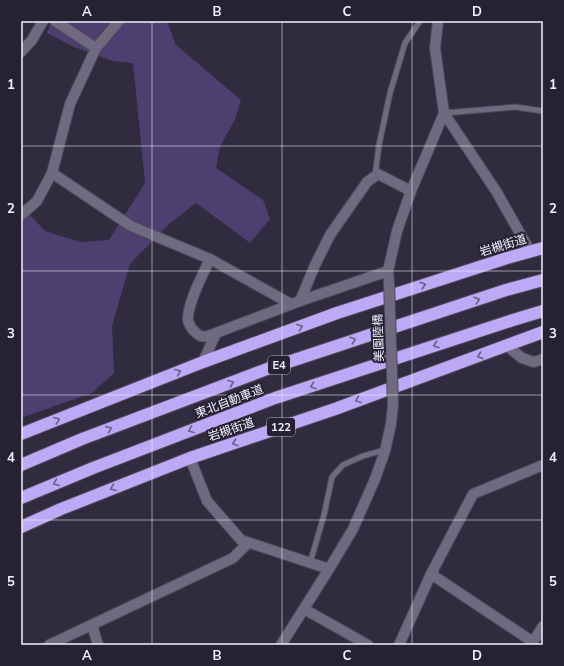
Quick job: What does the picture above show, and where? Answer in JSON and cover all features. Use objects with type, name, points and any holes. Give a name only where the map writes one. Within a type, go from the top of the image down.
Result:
[{"type":"highway","name":"岩槻街道","points":[[21,434],[203,362],[337,313],[507,258],[543,248]]},
{"type":"highway","name":"東北自動車道","points":[[21,465],[82,439],[267,369],[543,280]]},
{"type":"highway","name":"東北自動車道","points":[[21,498],[93,468],[275,398],[543,311]]},
{"type":"highway","name":"岩槻街道","points":[[21,527],[68,506],[190,458],[335,409],[543,332]]},
{"type":"street","points":[[21,52],[32,40],[43,21]]},
{"type":"street","points":[[55,21],[96,48]]},
{"type":"street","points":[[21,215],[37,201],[52,173],[70,104],[96,48],[119,21]]},
{"type":"street","points":[[438,21],[435,48],[444,113],[496,191],[530,251]]},
{"type":"street","name":"美園陸橋","points":[[281,645],[353,529],[375,479],[385,449],[391,424],[393,405],[388,271],[396,231],[411,190],[444,113]]},
{"type":"street","points":[[52,173],[131,226],[210,259],[295,303]]},
{"type":"street","points":[[295,303],[330,235],[367,182],[378,174],[411,190]]},
{"type":"street","points":[[210,259],[191,302],[188,320],[191,329],[198,335],[206,336],[388,271]]},
{"type":"street","points":[[203,362],[216,333]]},
{"type":"street","points":[[507,346],[522,358],[534,362],[543,359]]},
{"type":"street","points":[[190,458],[207,501],[241,540],[329,569]]},
{"type":"street","points":[[399,645],[432,574],[473,494],[543,465]]},
{"type":"street","points":[[49,645],[233,558],[248,543]]},
{"type":"street","points":[[432,574],[533,642],[543,626]]},
{"type":"street","points":[[304,609],[368,645]]},
{"type":"street","points":[[92,625],[98,645]]},
{"type":"lane","points":[[375,176],[379,145],[390,93],[405,43],[420,21]]},
{"type":"lane","points":[[444,113],[515,107],[543,111]]},
{"type":"lane","points":[[310,563],[324,515],[332,477],[343,465],[363,456],[385,449]]},
{"type":"shaded area","points":[[51,21],[77,21],[77,23],[80,21],[167,21],[176,45],[241,100],[235,119],[220,147],[216,168],[263,200],[270,219],[250,243],[196,203],[168,225],[130,264],[112,326],[114,373],[92,393],[21,418],[21,205],[45,231],[80,242],[109,240],[145,183],[133,63],[113,61],[74,47],[47,33]]}]
